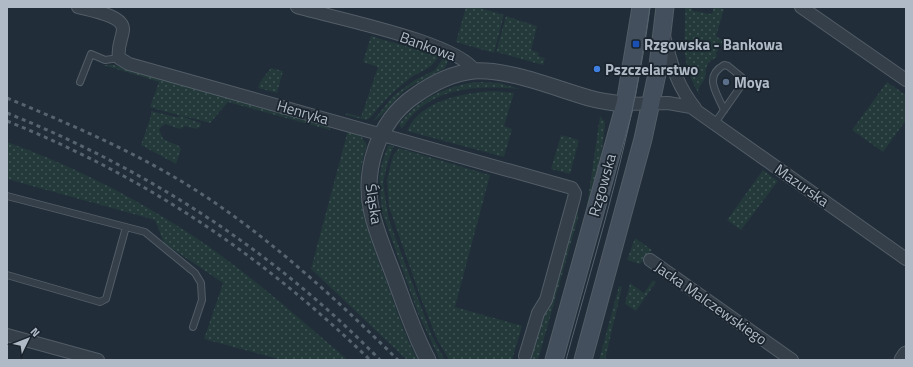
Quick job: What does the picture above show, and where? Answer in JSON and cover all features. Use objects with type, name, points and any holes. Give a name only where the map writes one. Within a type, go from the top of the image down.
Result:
[{"type":"main road","name":"Rzgowska","points":[[554,360],[625,104],[641,7]]},
{"type":"main road","name":"Rzgowska","points":[[583,360],[641,147],[651,102],[665,7]]},
{"type":"street","points":[[78,7],[113,17],[121,23],[123,27],[118,48],[119,58]]},
{"type":"street","name":"Bankowa","points":[[297,7],[435,45],[468,62],[475,71]]},
{"type":"street","points":[[801,7],[905,78]]},
{"type":"street","name":"Mazurska","points":[[662,32],[678,83],[697,111]]},
{"type":"street","name":"Henryka","points":[[119,58],[129,64],[568,186],[574,190],[574,198],[546,300],[538,313],[525,356]]},
{"type":"street","points":[[475,71],[502,74],[592,99],[625,104]]},
{"type":"street","name":"Śląska","points":[[428,360],[410,322],[372,213],[369,196],[370,171],[381,134],[396,113],[417,94],[449,77],[475,71]]},
{"type":"street","name":"Mazurska","points":[[625,104],[651,102],[684,105],[697,111],[906,259]]},
{"type":"street","name":"Jacka Malczewskiego","points":[[650,260],[792,360]]},
{"type":"street","points":[[7,334],[98,360]]},
{"type":"street","points":[[902,360],[906,354]]},
{"type":"lane","points":[[80,82],[91,54],[105,60],[119,58]]},
{"type":"lane","points":[[715,123],[724,110],[743,82],[744,79],[728,66],[724,65],[715,72],[712,77],[712,84],[724,110]]},
{"type":"lane","points":[[7,196],[146,232],[195,273],[201,283],[202,300],[194,327]]},
{"type":"lane","points":[[7,275],[100,302],[106,299],[126,227]]},
{"type":"green space","points":[[466,7],[477,7],[504,15],[494,53],[456,42]]},
{"type":"green space","points":[[685,7],[691,7],[693,11],[711,14],[713,12],[713,7],[724,9],[716,36],[724,42],[716,53],[717,57],[710,61],[707,65],[704,79],[698,90],[700,96],[693,83],[686,62]]},
{"type":"green space","points":[[506,16],[537,26],[531,50],[539,53],[538,56],[545,58],[543,65],[496,52]]},
{"type":"green space","points":[[371,36],[439,56],[432,65],[413,76],[398,88],[371,117],[366,120],[346,115],[347,113],[361,117],[378,67],[363,62]]},
{"type":"green space","points":[[445,55],[448,61],[445,68],[404,91],[385,112],[373,121],[393,96],[415,80],[435,70]]},
{"type":"green space","points":[[103,65],[114,65],[328,124],[330,130],[228,102],[210,123],[165,112],[150,107],[159,82]]},
{"type":"green space","points":[[271,68],[283,71],[277,93],[258,88],[260,82]]},
{"type":"green space","points":[[481,82],[500,83],[520,89],[487,88],[454,92],[425,104],[413,115],[402,129],[399,124],[416,107],[436,94],[458,85]]},
{"type":"green space","points":[[887,82],[906,95],[906,120],[883,152],[852,130]]},
{"type":"green space","points":[[493,91],[514,93],[504,126],[512,129],[504,157],[407,131],[413,120],[432,105],[456,96]]},
{"type":"green space","points":[[151,111],[176,117],[181,116],[201,123],[200,127],[196,129],[185,126],[180,129],[165,124],[159,129],[163,139],[179,146],[181,149],[176,164],[141,145],[151,116]]},
{"type":"green space","points":[[600,116],[605,122],[605,126],[600,164],[586,213]]},
{"type":"green space","points":[[348,130],[359,133],[367,145],[362,163],[360,181],[364,217],[402,324],[418,360],[407,360],[311,269]]},
{"type":"green space","points":[[561,135],[579,140],[570,174],[551,169]]},
{"type":"green space","points":[[7,142],[49,158],[110,187],[192,235],[216,251],[261,286],[348,360],[282,360],[204,339],[223,283],[164,243],[155,220],[7,179]]},
{"type":"green space","points":[[388,145],[394,146],[388,161],[383,183],[389,220],[432,336],[445,360],[440,360],[418,313],[382,212],[379,178]]},
{"type":"green space","points":[[399,148],[490,175],[455,307],[522,326],[512,360],[449,360],[437,339],[420,296],[389,207],[387,180],[393,156]]},
{"type":"green space","points":[[763,170],[778,181],[741,230],[727,220]]},
{"type":"green space","points":[[578,204],[578,218],[538,360],[524,360]]},
{"type":"green space","points":[[635,238],[652,250],[640,264],[627,260]]},
{"type":"green space","points":[[653,280],[656,282],[636,311],[625,304],[630,283],[644,293]]},
{"type":"green space","points":[[619,286],[622,287],[605,360],[599,360]]},
{"type":"tram line","points":[[566,360],[603,229],[625,141],[635,97],[650,7]]},
{"type":"railway","points":[[7,98],[69,124],[109,143],[149,163],[200,193],[231,214],[289,260],[345,309],[398,360]]},
{"type":"railway","points":[[7,113],[59,135],[110,160],[159,187],[207,217],[253,249],[297,284],[340,321],[380,360]]},
{"type":"railway","points":[[7,121],[58,143],[107,167],[200,222],[287,286],[370,360]]},
{"type":"place","name":"Rzgowska - Bankowa","points":[[636,44]]},
{"type":"place","name":"Pszczelarstwo","points":[[597,69]]},
{"type":"place","name":"Moya","points":[[726,82]]}]
